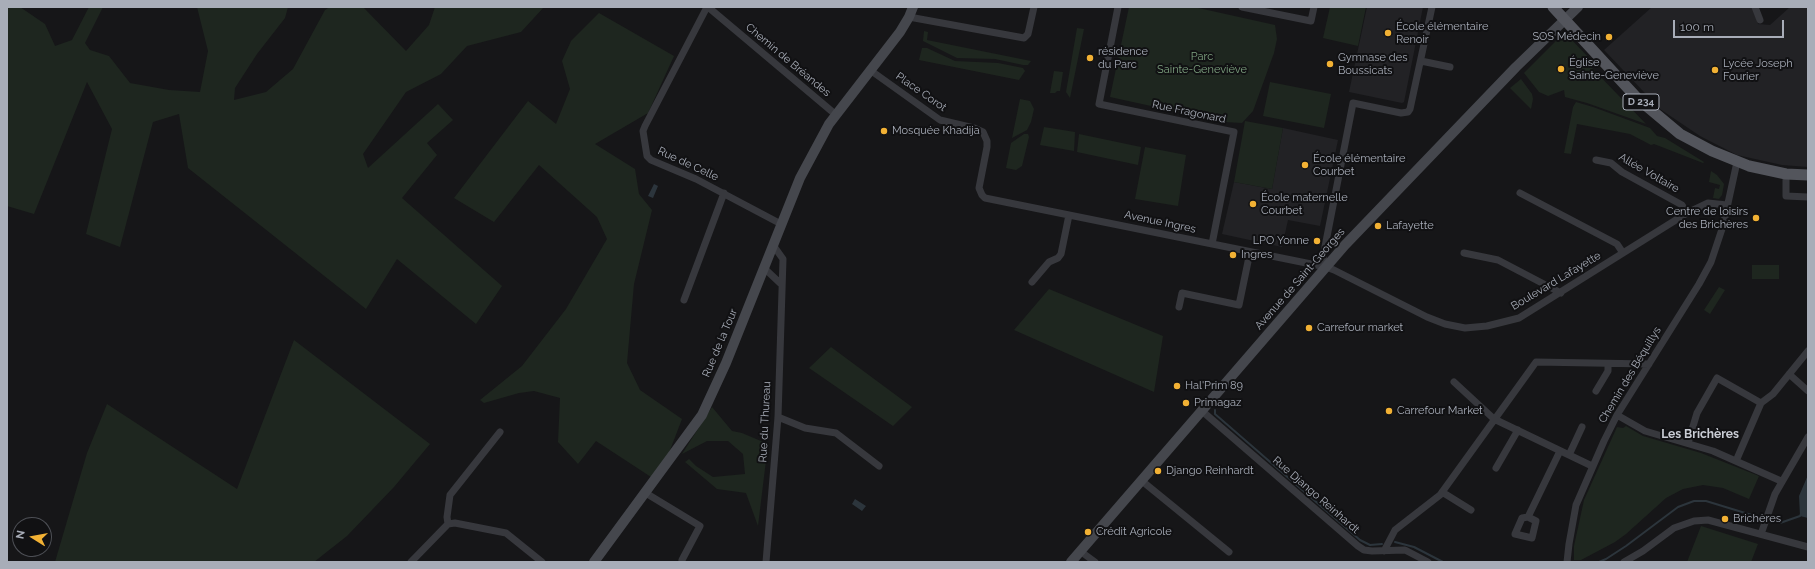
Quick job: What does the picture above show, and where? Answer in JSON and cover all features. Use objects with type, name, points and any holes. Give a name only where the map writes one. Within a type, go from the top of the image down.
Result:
[{"type":"main road","name":"Rue de la Tour","points":[[598,561],[644,492],[702,415],[726,363],[800,178],[835,114],[900,32],[913,7]]},
{"type":"main road","name":"D 234","points":[[1553,7],[1638,98],[1654,113],[1691,140],[1737,162],[1786,174],[1808,175]]},
{"type":"main road","name":"Avenue de Saint-Georges","points":[[1071,562],[1326,268],[1400,187],[1563,19],[1578,7]]},
{"type":"street","name":"Chemin de Bréandes","points":[[707,7],[835,114]]},
{"type":"street","name":"Rue de Celle","points":[[707,7],[664,86],[643,131],[647,156],[652,160],[696,179],[781,224]]},
{"type":"street","points":[[909,17],[1024,38],[1028,34],[1034,7]]},
{"type":"street","name":"Rue Fragonard","points":[[1118,7],[1099,104],[1234,132],[1212,244]]},
{"type":"street","points":[[1242,7],[1311,21],[1314,7]]},
{"type":"street","points":[[1326,268],[1323,257],[1353,103],[1400,113],[1408,112],[1412,105],[1432,7]]},
{"type":"street","points":[[1755,7],[1760,20]]},
{"type":"street","points":[[1421,61],[1450,67]]},
{"type":"street","name":"Place Corot","points":[[870,70],[940,120],[974,128],[983,132],[987,141],[987,147],[979,188],[982,195],[989,199]]},
{"type":"street","name":"Allée Voltaire","points":[[1596,160],[1611,163],[1622,172],[1682,205],[1687,213]]},
{"type":"street","points":[[1727,205],[1737,162]]},
{"type":"street","points":[[1786,174],[1785,193],[1788,197],[1808,197]]},
{"type":"street","points":[[1520,193],[1617,244],[1623,253]]},
{"type":"street","points":[[684,300],[724,194]]},
{"type":"street","name":"Avenue Ingres","points":[[989,199],[1326,268]]},
{"type":"street","name":"Boulevard Lafayette","points":[[1326,268],[1334,270],[1427,317],[1445,324],[1465,328],[1487,326],[1519,318],[1687,213],[1708,203],[1727,205]]},
{"type":"street","name":"Chemin des Béquillys","points":[[1567,562],[1576,505],[1592,466],[1617,415],[1699,284],[1711,262],[1718,244],[1727,205]]},
{"type":"street","points":[[1032,282],[1049,262],[1058,258],[1061,254],[1069,215]]},
{"type":"street","name":"Rue du Thureau","points":[[766,562],[778,416],[783,258],[773,245]]},
{"type":"street","points":[[1179,307],[1182,293],[1239,305],[1250,252]]},
{"type":"street","points":[[1464,253],[1498,260],[1560,293]]},
{"type":"street","points":[[764,268],[781,284]]},
{"type":"street","points":[[1736,461],[1761,403],[1773,394],[1808,351]]},
{"type":"street","points":[[1384,550],[1395,530],[1442,492],[1536,362],[1649,364]]},
{"type":"street","points":[[1596,391],[1608,371],[1608,364]]},
{"type":"street","points":[[1789,374],[1808,391]]},
{"type":"street","points":[[1688,443],[1697,413],[1717,378],[1761,403]]},
{"type":"street","points":[[1454,382],[1494,419],[1592,466]]},
{"type":"street","name":"Rue Django Reinhardt","points":[[1202,411],[1358,546],[1364,550],[1405,550],[1428,562]]},
{"type":"street","points":[[1617,415],[1645,431],[1688,443],[1736,461],[1781,481]]},
{"type":"street","points":[[778,416],[805,428],[836,433],[879,466]]},
{"type":"street","points":[[1568,455],[1582,428]]},
{"type":"street","points":[[1496,468],[1518,430]]},
{"type":"street","points":[[448,524],[446,517],[450,495],[500,432]]},
{"type":"street","points":[[1761,534],[1770,506],[1781,481],[1808,437]]},
{"type":"street","points":[[1528,517],[1560,451]]},
{"type":"street","points":[[1142,481],[1229,552]]},
{"type":"street","points":[[644,492],[700,526],[682,560]]},
{"type":"street","points":[[1442,492],[1471,510]]},
{"type":"street","points":[[1624,562],[1637,559],[1674,528],[1694,520],[1708,520],[1808,547]]},
{"type":"street","points":[[411,562],[448,524],[455,523],[506,533],[542,562]]},
{"type":"street","points":[[1080,551],[1094,562]]},
{"type":"shaded area","points":[[1367,7],[1423,7],[1404,102],[1402,103],[1349,92]]},
{"type":"shaded area","name":"Lycée Joseph Fourier","points":[[1652,7],[1753,7],[1758,24],[1770,25],[1790,7],[1808,7],[1808,167],[1782,165],[1737,155],[1700,136],[1660,109],[1604,50]]},
{"type":"shaded area","name":"École élémentaire Courbet","points":[[1283,128],[1338,140],[1320,226],[1288,220],[1282,247],[1222,234],[1234,182],[1272,189]]},
{"type":"shaded area","points":[[654,184],[658,186],[653,198],[648,196]]},
{"type":"shaded area","points":[[1808,475],[1808,518],[1800,516],[1799,496]]},
{"type":"shaded area","points":[[855,499],[866,506],[862,511],[852,504]]},
{"type":"green space","points":[[7,7],[20,7],[45,24],[55,46],[72,40],[89,7],[103,7],[85,43],[90,50],[109,56],[130,83],[169,90],[200,92],[208,51],[197,7],[288,7],[285,18],[257,54],[235,88],[234,100],[266,92],[293,69],[325,10],[330,7],[363,7],[406,51],[429,25],[435,7],[544,7],[521,32],[467,46],[441,74],[406,92],[363,154],[368,168],[438,104],[453,120],[427,143],[437,155],[402,198],[502,286],[476,324],[397,259],[366,309],[188,168],[179,114],[153,122],[120,247],[86,234],[112,129],[87,82],[34,214],[7,206]]},
{"type":"green space","name":"Parc Sainte-Geneviève","points":[[1129,7],[1194,7],[1275,25],[1277,39],[1274,53],[1253,111],[1242,123],[1224,122],[1110,97]]},
{"type":"green space","points":[[1330,7],[1366,7],[1358,46],[1323,38]]},
{"type":"green space","points":[[599,13],[674,56],[648,113],[595,144],[635,169],[639,194],[652,210],[634,284],[627,363],[640,390],[682,419],[667,458],[651,477],[596,441],[578,464],[558,442],[560,398],[534,391],[519,393],[484,403],[480,400],[522,366],[566,309],[607,239],[597,217],[539,165],[494,222],[454,198],[528,101],[556,124],[570,89],[562,61],[571,41]]},
{"type":"green space","points":[[1077,28],[1084,29],[1070,98],[1066,92]]},
{"type":"green space","points":[[924,31],[928,32],[927,40],[1031,61],[1028,65],[1023,65],[995,59],[957,58],[923,41]]},
{"type":"green space","points":[[1559,38],[1570,38],[1590,59],[1592,68],[1646,124],[1587,103],[1565,97],[1564,90],[1548,96],[1539,92],[1524,73]]},
{"type":"green space","points":[[922,48],[927,48],[955,61],[998,63],[1023,68],[1025,71],[1019,80],[919,60]]},
{"type":"green space","points":[[1054,71],[1063,72],[1060,91],[1050,93]]},
{"type":"green space","points":[[1521,79],[1532,94],[1533,99],[1531,109],[1510,88]]},
{"type":"green space","points":[[1270,82],[1331,94],[1324,128],[1263,116]]},
{"type":"green space","points":[[1020,99],[1030,101],[1034,109],[1031,122],[1027,130],[1012,138]]},
{"type":"green space","points":[[1576,102],[1650,128],[1657,136],[1665,138],[1704,162],[1703,163],[1654,144],[1651,145],[1630,134],[1577,124],[1571,154],[1564,153],[1573,107]]},
{"type":"green space","points":[[1245,121],[1283,128],[1272,189],[1234,182]]},
{"type":"green space","points":[[1044,127],[1075,132],[1074,151],[1040,145]]},
{"type":"green space","points":[[1024,134],[1028,134],[1029,137],[1022,166],[1016,170],[1006,168],[1011,143]]},
{"type":"green space","points":[[1079,134],[1141,147],[1138,165],[1077,152]]},
{"type":"green space","points":[[1145,147],[1186,155],[1178,206],[1135,199]]},
{"type":"green space","points":[[1711,171],[1717,175],[1724,184],[1722,195],[1719,199],[1713,198],[1715,188],[1719,189],[1720,185],[1709,182]]},
{"type":"green space","points":[[1752,265],[1779,265],[1779,279],[1752,279]]},
{"type":"green space","points":[[1719,287],[1725,290],[1710,314],[1704,310]]},
{"type":"green space","points":[[1049,289],[1163,336],[1154,392],[1014,330]]},
{"type":"green space","points":[[294,340],[430,444],[394,487],[347,536],[314,562],[55,562],[87,453],[107,404],[237,489]]},
{"type":"green space","points":[[831,347],[912,407],[893,426],[809,368]]},
{"type":"green space","points":[[712,407],[732,431],[742,433],[768,444],[758,526],[746,493],[717,489],[685,462],[689,459],[696,466],[713,477],[745,474],[743,454],[728,441],[707,441],[682,454]]},
{"type":"green space","points":[[1626,426],[1643,436],[1701,453],[1759,476],[1749,499],[1723,488],[1703,485],[1683,489],[1666,498],[1615,542],[1581,560],[1574,560],[1574,546],[1584,500],[1617,427],[1623,428]]},
{"type":"green space","points":[[1701,526],[1758,544],[1751,562],[1687,562]]},
{"type":"waterway","points":[[1215,410],[1215,414],[1360,540],[1370,545],[1382,544]]},
{"type":"waterway","points":[[1599,562],[1626,546],[1678,507],[1694,501],[1706,501],[1755,516]]},
{"type":"waterway","points":[[1780,523],[1800,516],[1801,514]]},
{"type":"waterway","points":[[1395,542],[1414,547],[1443,562]]},
{"type":"place","name":"École élémentaire Renoir","points":[[1388,33]]},
{"type":"place","name":"SOS Médecin","points":[[1609,37]]},
{"type":"place","name":"résidence du Parc","points":[[1090,58]]},
{"type":"place","name":"Gymnase des Boussicats","points":[[1330,64]]},
{"type":"place","name":"Église Sainte-Geneviève","points":[[1561,69]]},
{"type":"place","name":"Lycée Joseph Fourier","points":[[1715,70]]},
{"type":"place","name":"Mosquée Khadija","points":[[884,131]]},
{"type":"place","name":"École élémentaire Courbet","points":[[1305,165]]},
{"type":"place","name":"École maternelle Courbet","points":[[1253,204]]},
{"type":"place","name":"Centre de loisirs des Brichères","points":[[1756,218]]},
{"type":"place","name":"Lafayette","points":[[1378,226]]},
{"type":"place","name":"LPO Yonne","points":[[1317,241]]},
{"type":"place","name":"Ingres","points":[[1233,255]]},
{"type":"place","name":"Carrefour market","points":[[1309,328]]},
{"type":"place","name":"Hal'Prim 89","points":[[1177,386]]},
{"type":"place","name":"Primagaz","points":[[1186,403]]},
{"type":"place","name":"Carrefour Market","points":[[1389,411]]},
{"type":"place","name":"Django Reinhardt","points":[[1158,471]]},
{"type":"place","name":"Brichères","points":[[1725,519]]},
{"type":"place","name":"Crédit Agricole","points":[[1088,532]]},
{"type":"district","name":"Les Brichères","points":[[1700,434]]}]
